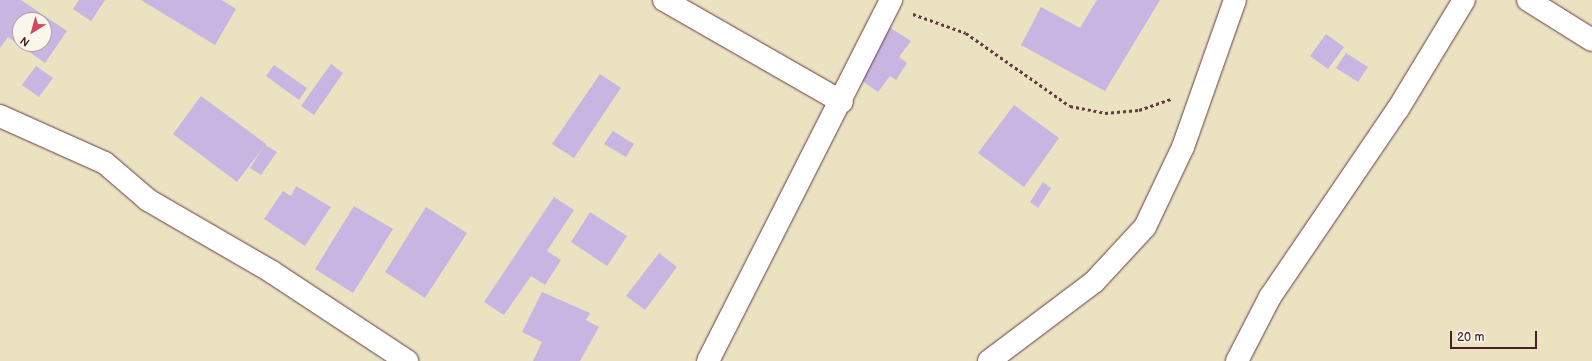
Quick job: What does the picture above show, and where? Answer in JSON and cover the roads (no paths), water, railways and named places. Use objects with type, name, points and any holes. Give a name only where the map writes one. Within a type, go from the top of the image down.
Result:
[{"type":"street","points":[[664,0],[842,102]]},
{"type":"street","points":[[708,361],[842,102],[891,0]]},
{"type":"street","points":[[989,361],[1094,282],[1145,227],[1183,147],[1235,0]]},
{"type":"street","points":[[1237,361],[1270,297],[1398,109],[1464,0]]},
{"type":"street","points":[[1528,0],[1592,40]]},
{"type":"street","points":[[0,116],[105,163],[148,200],[272,272],[407,361]]}]
